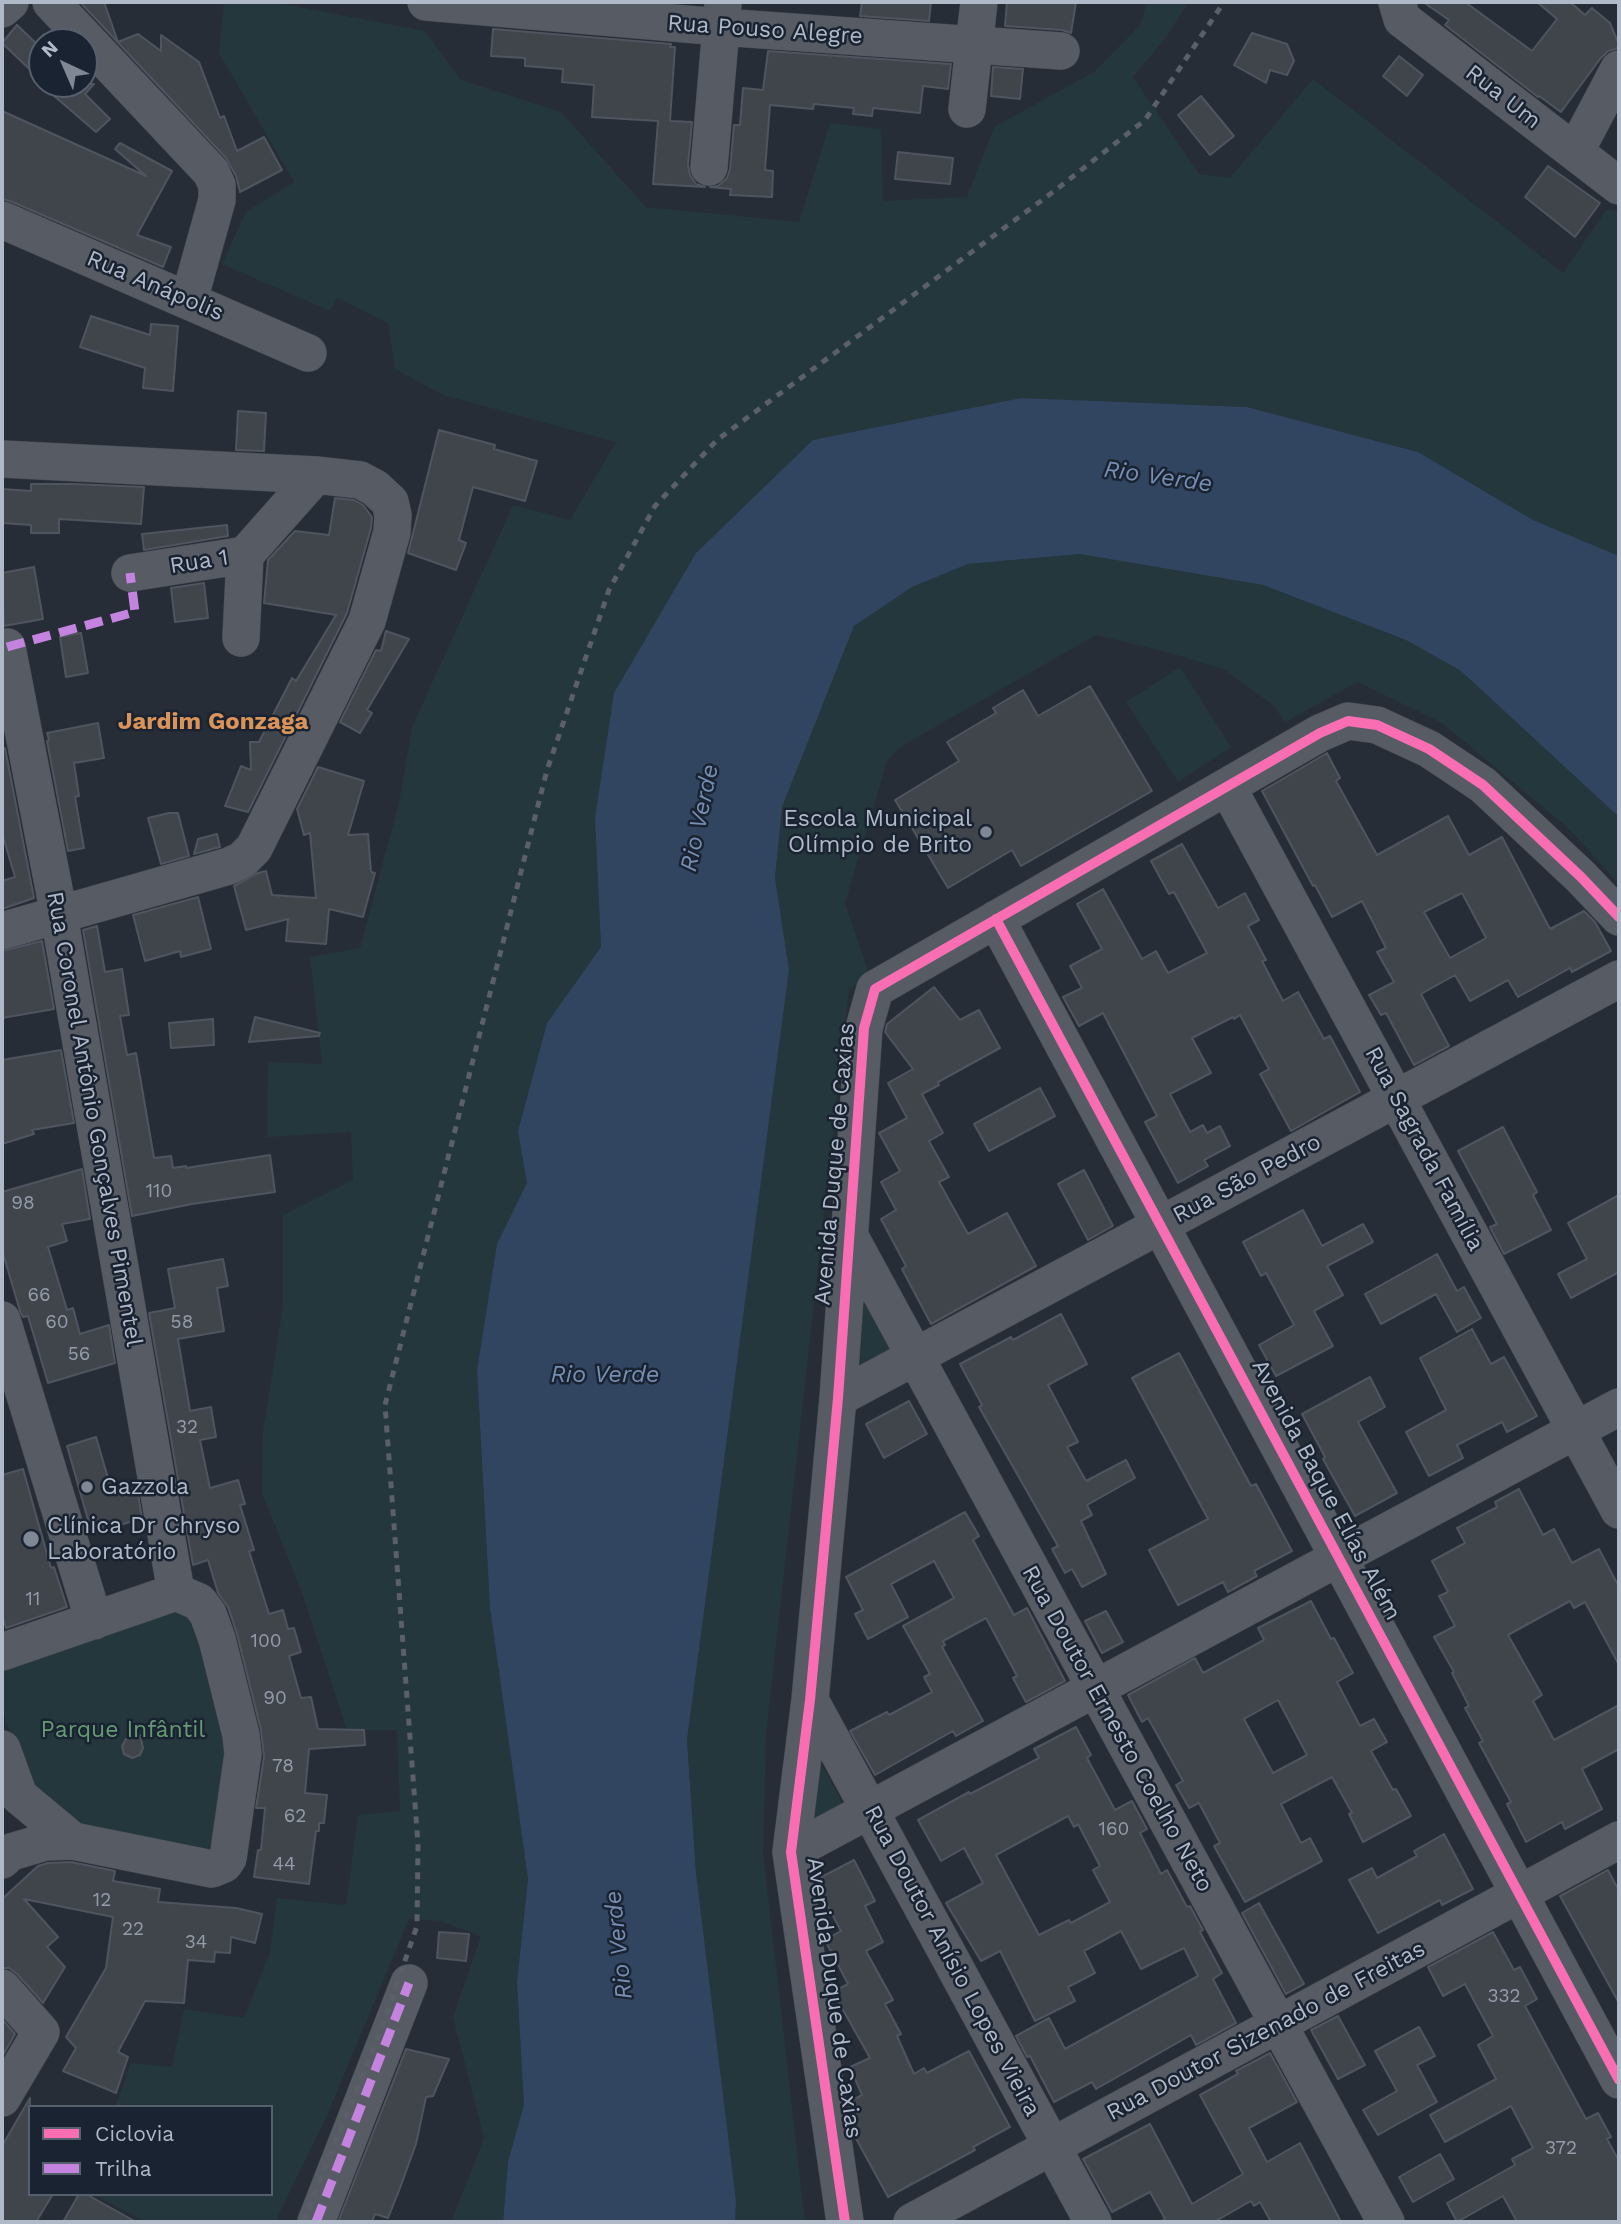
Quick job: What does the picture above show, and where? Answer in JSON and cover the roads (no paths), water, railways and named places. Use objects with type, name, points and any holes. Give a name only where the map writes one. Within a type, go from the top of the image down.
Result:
[{"type":"street","points":[[2,9],[10,2]]},
{"type":"street","points":[[51,2],[201,161],[217,184],[217,200],[189,300]]},
{"type":"street","name":"Rua Pouso Alegre","points":[[437,2],[722,14],[974,45],[1061,51]]},
{"type":"street","points":[[967,109],[979,2]]},
{"type":"street","name":"Rua Um","points":[[1397,2],[1402,19],[1619,186]]},
{"type":"street","points":[[709,167],[722,14]]},
{"type":"street","points":[[1575,152],[1619,69]]},
{"type":"street","name":"Rua Anápolis","points":[[2,220],[308,353]]},
{"type":"street","points":[[2,931],[229,866],[242,860],[254,848],[367,621],[392,532],[390,502],[375,488],[360,480],[8,451]]},
{"type":"street","name":"Rua 1","points":[[130,573],[245,555],[316,475]]},
{"type":"street","points":[[241,638],[245,555]]},
{"type":"street","name":"Rua Coronel Antônio Gonçalves Pimentel","points":[[4,648],[59,915],[176,1592]]},
{"type":"street","name":"Avenida Duque de Caxias","points":[[845,2222],[790,1852],[810,1700],[838,1398],[864,1028],[875,989],[1320,733],[1348,721],[1377,725],[1429,749],[1483,785],[1581,877],[1619,917]]},
{"type":"street","name":"Rua Sagrada Família","points":[[1228,788],[1619,1510]]},
{"type":"street","name":"Avenida Baque Elías Além","points":[[996,919],[1619,2080]]},
{"type":"street","name":"Rua São Pedro","points":[[838,1398],[1619,979]]},
{"type":"street","name":"Rua Doutor Ernesto Coelho Neto","points":[[849,1235],[1386,2222]]},
{"type":"street","points":[[2,1320],[11,1383],[94,1621]]},
{"type":"street","points":[[790,1852],[1619,1407]]},
{"type":"street","points":[[2,1653],[176,1592],[199,1602],[208,1614],[217,1639],[241,1735],[243,1754],[228,1858],[220,1867],[212,1869],[73,1841],[45,1842],[7,1856]]},
{"type":"street","name":"Rua Doutor Anísio Lopes Vieira","points":[[810,1700],[1093,2222]]},
{"type":"street","points":[[2,1749],[19,1796],[73,1841]]},
{"type":"street","points":[[7,1856],[19,1796]]},
{"type":"street","name":"Rua Doutor Sizenado de Freitas","points":[[912,2222],[1619,1840]]},
{"type":"street","points":[[316,2222],[409,1983]]},
{"type":"street","points":[[2,1988],[41,2032],[2,2098]]},
{"type":"water","name":"Rio Verde","points":[[1021,398],[1247,407],[1418,452],[1533,520],[1619,556],[1619,817],[1461,671],[1406,640],[1263,585],[1080,554],[968,564],[912,587],[854,626],[782,807],[775,878],[789,970],[687,1740],[696,1873],[736,2201],[735,2222],[503,2222],[508,2161],[524,2105],[517,1982],[528,1879],[490,1608],[477,1370],[497,1244],[527,1183],[518,1131],[547,1023],[601,947],[595,818],[614,693],[696,553],[813,440]]},
{"type":"railway","points":[[303,2222],[381,2030],[417,1926],[418,1844],[385,1405],[547,770],[609,590],[655,506],[717,440],[1057,189],[1145,120],[1224,2]]},
{"type":"place","name":"Escola Municipal Olímpio de Brito","points":[[986,832]]},
{"type":"place","name":"Gazzola","points":[[87,1487]]},
{"type":"place","name":"Clínica Dr Chryso Laboratório","points":[[31,1539]]},
{"type":"district","name":"Jardim Gonzaga","points":[[213,722]]},
{"type":"park label","name":"Parque Infântil","points":[[123,1730]]}]
